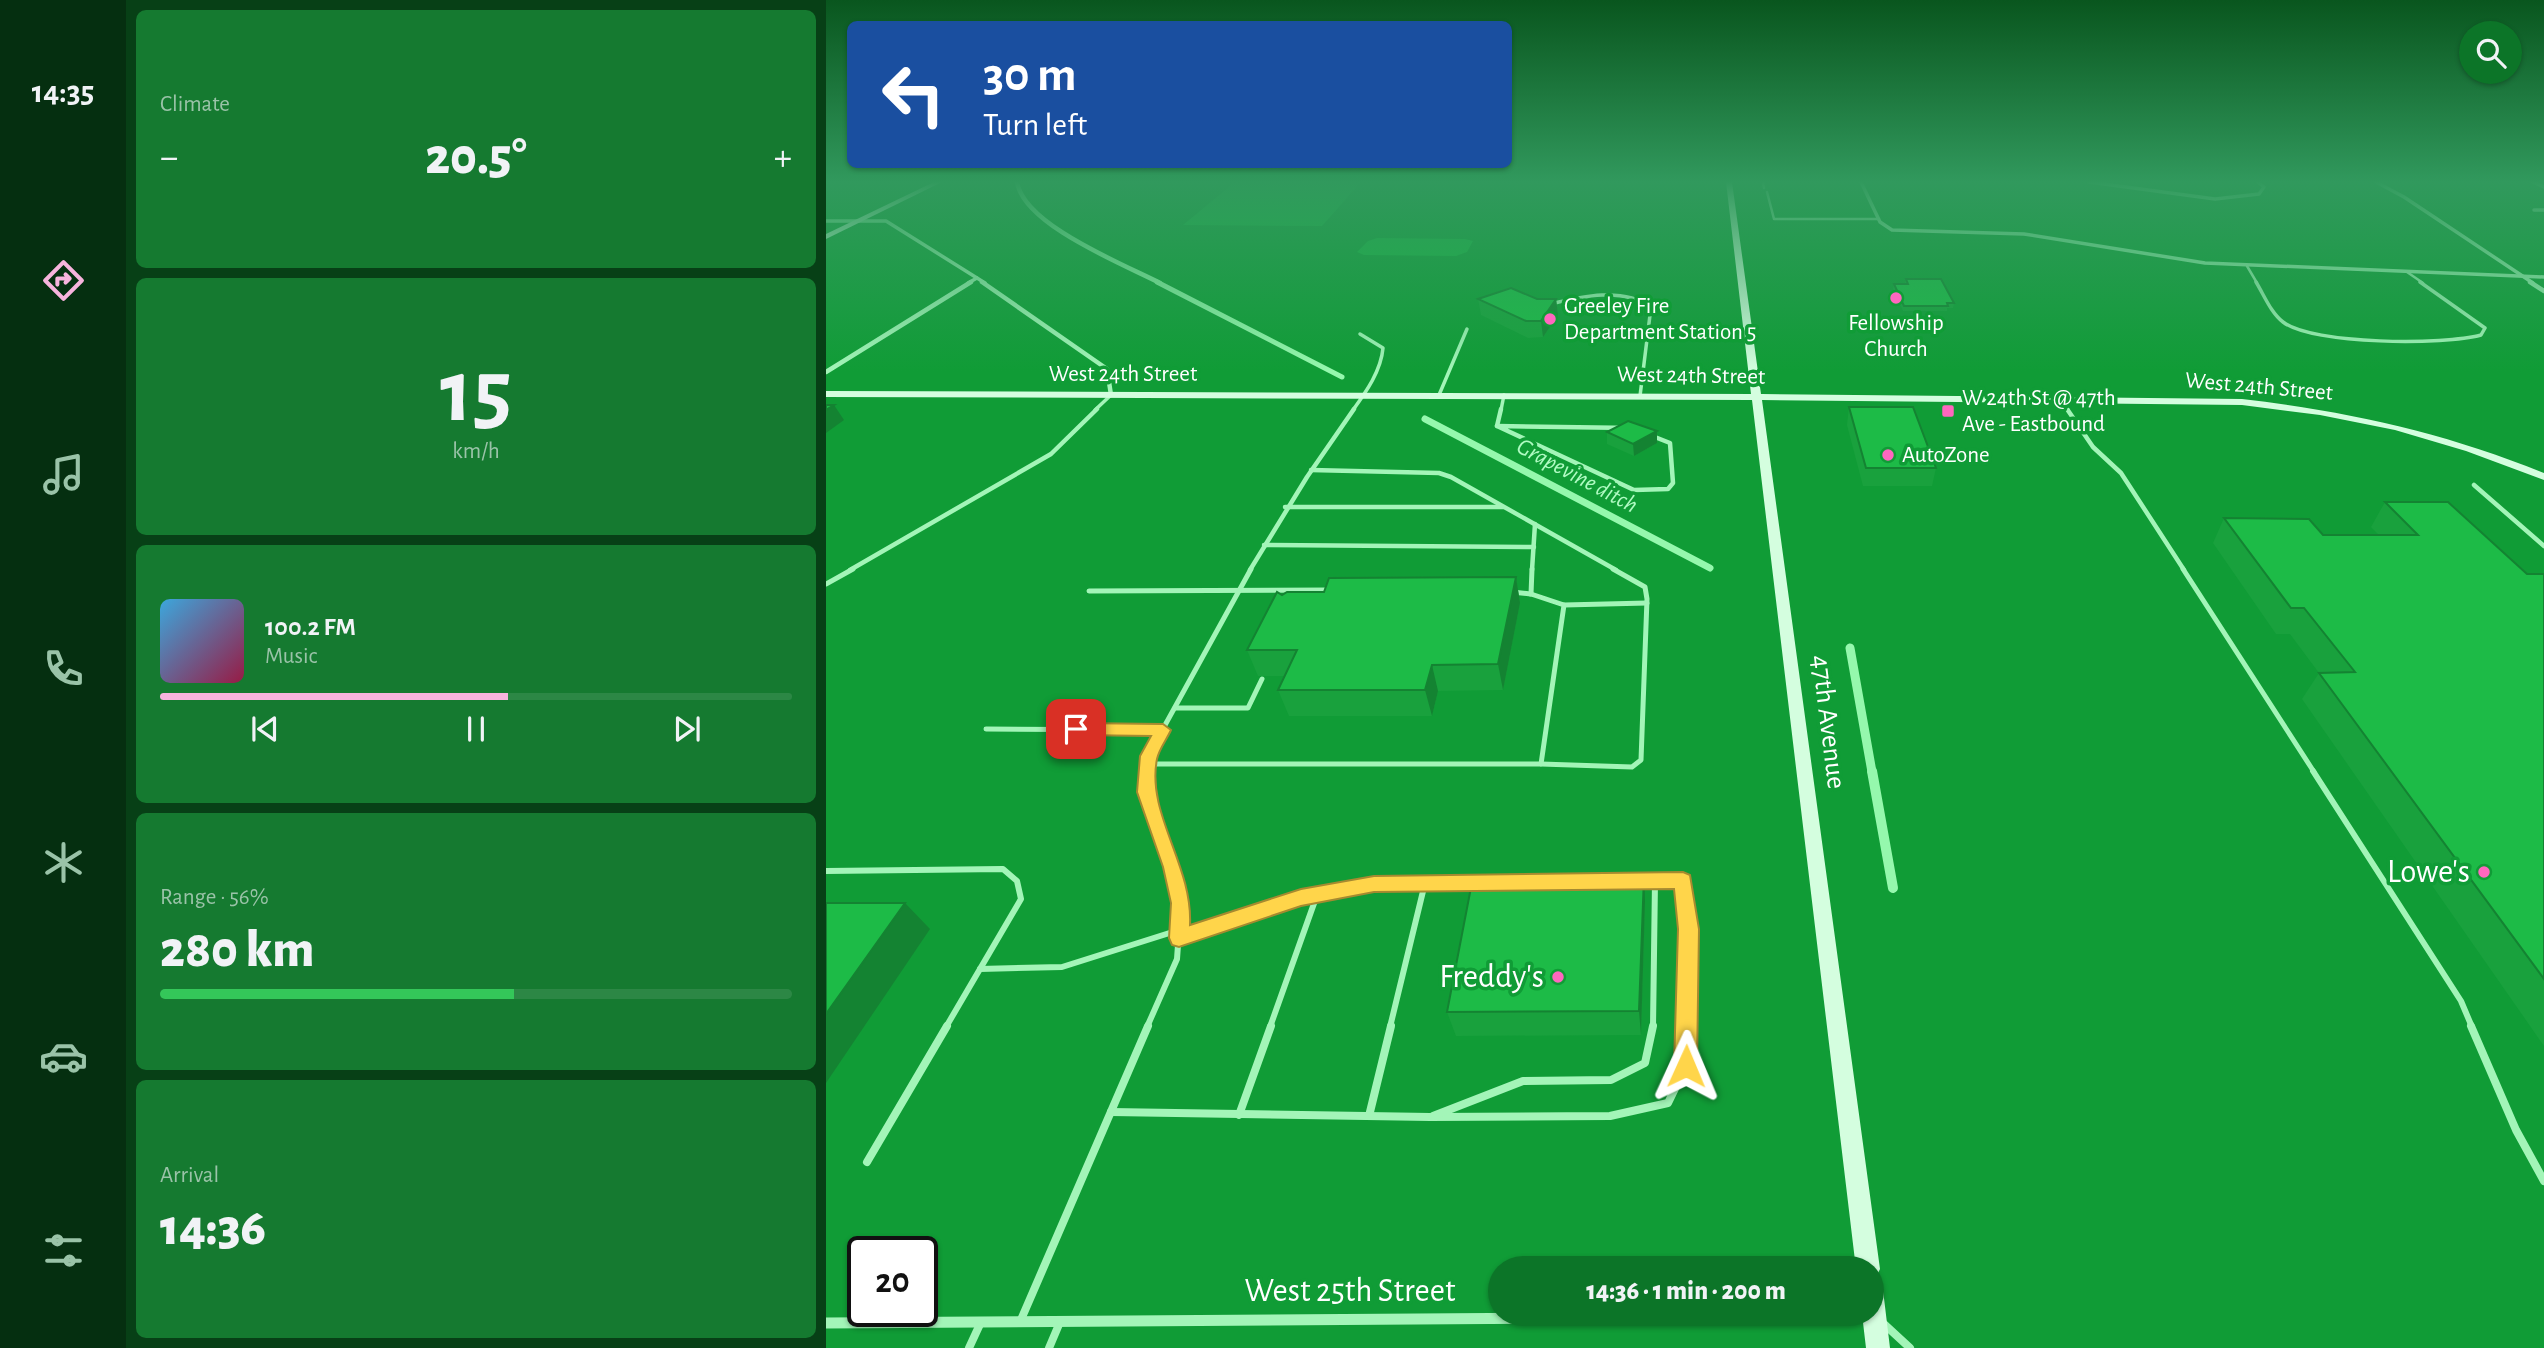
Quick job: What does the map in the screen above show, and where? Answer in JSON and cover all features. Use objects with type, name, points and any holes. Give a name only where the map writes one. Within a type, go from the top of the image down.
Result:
[{"type":"street","points":[[924,245],[977,278],[1107,369],[1111,395]]},
{"type":"street","name":"47th Avenue","points":[[1738,245],[1866,1256]]},
{"type":"street","points":[[2092,245],[2205,263],[2247,266],[2544,277]]},
{"type":"street","points":[[2475,245],[2544,291]]},
{"type":"street","points":[[826,372],[977,278]]},
{"type":"street","name":"West 24th Street","points":[[826,394],[1504,395],[2231,402],[2318,410],[2402,427],[2469,447],[2544,477]]},
{"type":"street","name":"West 25th Street","points":[[826,1323],[1488,1318]]},
{"type":"street","points":[[1875,1326],[1878,1348]]},
{"type":"lane","points":[[2247,266],[2282,322],[2316,336],[2467,339],[2484,332],[2485,328],[2407,272]]},
{"type":"lane","points":[[1542,307],[1574,297],[1618,297],[1648,303],[1651,307],[1640,396]]},
{"type":"lane","points":[[1439,395],[1467,329]]},
{"type":"lane","points":[[1020,1322],[1177,958],[1181,903],[1173,867],[1146,792],[1148,756],[1285,508],[1362,395],[1384,356],[1384,348],[1360,334]]},
{"type":"lane","points":[[826,584],[1038,463],[1051,454],[1111,395]]},
{"type":"lane","points":[[1497,426],[1504,395]]},
{"type":"lane","points":[[2060,399],[2093,447],[2121,473],[2461,1001],[2516,1130],[2544,1181]]},
{"type":"lane","points":[[1497,426],[1632,428],[1670,443],[1673,483],[1668,489],[1634,491],[1497,426]]},
{"type":"lane","points":[[1148,764],[1541,764],[1632,767],[1641,760],[1647,603],[1645,587],[1439,473],[1311,470]]},
{"type":"lane","points":[[2474,485],[2544,546]]},
{"type":"lane","points":[[1285,508],[1504,507]]},
{"type":"lane","points":[[1531,594],[1535,524]]},
{"type":"lane","points":[[1265,545],[1534,547]]},
{"type":"lane","points":[[1300,598],[1304,589]]},
{"type":"lane","points":[[1089,591],[1345,590]]},
{"type":"lane","points":[[1508,592],[1531,594],[1564,605],[1647,603]]},
{"type":"lane","points":[[1541,764],[1564,605]]},
{"type":"lane","points":[[1175,708],[1248,709],[1262,679]]},
{"type":"lane","points":[[986,729],[1163,730]]},
{"type":"lane","points":[[826,871],[1003,869],[1014,876],[1021,887],[1021,899],[867,1162]]},
{"type":"lane","points":[[1111,1112],[1430,1117],[1610,1116],[1668,1103],[1686,1066],[1689,929],[1683,880],[1628,881]]},
{"type":"lane","points":[[980,969],[1062,967],[1301,898],[1374,884],[1490,881]]},
{"type":"lane","points":[[1430,1117],[1524,1081],[1611,1080],[1645,1063],[1653,1035],[1655,881]]},
{"type":"lane","points":[[1369,1116],[1425,883]]},
{"type":"lane","points":[[1240,1115],[1317,895]]},
{"type":"lane","points":[[1049,1348],[1060,1321]]},
{"type":"lane","points":[[969,1348],[981,1322]]},
{"type":"lane","points":[[1884,1325],[1910,1348]]},
{"type":"green space","points":[[1364,245],[1471,245],[1467,252],[1456,256],[1364,255],[1357,252]]},
{"type":"building","points":[[1906,279],[1941,279],[1954,303],[1947,303],[1948,306],[1904,306],[1894,284],[1908,284]]},
{"type":"building","points":[[1511,288],[1537,299],[1556,299],[1541,321],[1526,321],[1478,299]]},
{"type":"building","name":"AutoZone","points":[[1849,407],[1913,407],[1936,468],[1866,468]]},
{"type":"building","points":[[1628,421],[1657,431],[1633,444],[1607,432]]},
{"type":"building","name":"Lowe's","points":[[2385,502],[2448,502],[2527,574],[2544,574],[2544,979],[2319,673],[2355,672],[2304,608],[2291,608],[2224,518],[2309,519],[2323,535],[2418,535]]},
{"type":"building","points":[[1516,577],[1498,664],[1432,665],[1425,690],[1278,690],[1297,650],[1247,650],[1277,592],[1282,595],[1287,592],[1324,592],[1329,578]]},
{"type":"building","points":[[1644,876],[1639,1011],[1447,1012],[1473,877]]},
{"type":"building","points":[[826,903],[905,903],[826,1014]]},
{"type":"waterway","name":"Grapevine ditch","points":[[1083,245],[1160,283]]},
{"type":"waterway","name":"Grapevine ditch","points":[[1157,282],[1342,377]]},
{"type":"waterway","name":"Grapevine ditch","points":[[1425,419],[1710,568]]},
{"type":"waterway","name":"Grapevine ditch","points":[[1850,648],[1872,772]]},
{"type":"waterway","name":"Grapevine ditch","points":[[1872,771],[1893,888]]},
{"type":"place","name":"Fellowship Church","points":[[1896,298]]},
{"type":"place","name":"Greeley Fire Department Station 5","points":[[1550,319]]},
{"type":"place","name":"W 24th St @ 47th Ave - Eastbound","points":[[1948,411]]},
{"type":"place","name":"AutoZone","points":[[1888,455]]},
{"type":"place","name":"Lowe's","points":[[2484,872]]},
{"type":"place","name":"Freddy's","points":[[1558,977]]},
{"type":"route","points":[[1076,729],[1163,730],[1148,756],[1146,792],[1173,867],[1181,903],[1179,938],[1301,898],[1374,884],[1683,880],[1689,929],[1686,1066]]}]
